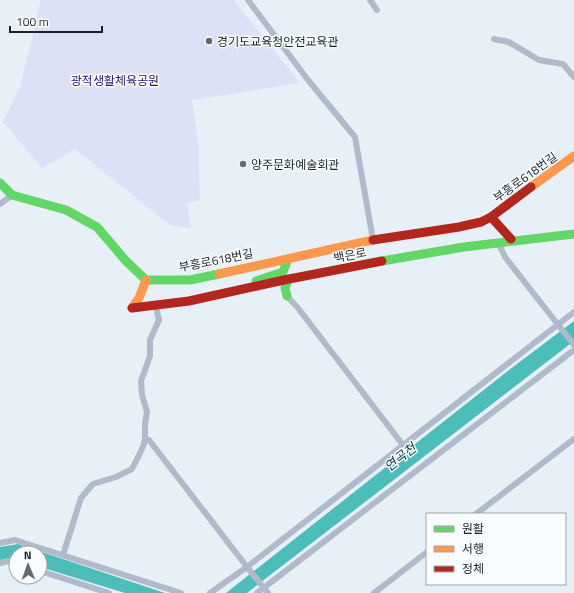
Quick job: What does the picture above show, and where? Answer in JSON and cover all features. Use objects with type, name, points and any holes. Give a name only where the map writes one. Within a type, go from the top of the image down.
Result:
[{"type":"street","points":[[248,0],[354,138],[373,240]]},
{"type":"street","points":[[370,0],[377,10]]},
{"type":"street","points":[[494,39],[509,42],[539,60],[563,64],[574,77]]},
{"type":"street","name":"부흥로618번길","points":[[146,280],[190,280],[373,240],[459,227],[481,222],[491,217],[574,156]]},
{"type":"street","points":[[0,183],[12,195],[66,210],[97,227],[126,261],[146,280]]},
{"type":"street","points":[[0,204],[12,195]]},
{"type":"street","points":[[491,217],[511,239]]},
{"type":"street","name":"백은로","points":[[146,280],[140,298],[132,308],[156,307],[439,250],[511,239],[574,234]]},
{"type":"street","points":[[498,242],[505,257],[574,345]]},
{"type":"street","points":[[288,259],[291,279],[285,288],[287,296],[298,308],[403,445]]},
{"type":"street","points":[[227,292],[283,272],[288,259]]},
{"type":"street","points":[[64,555],[81,498],[93,484],[116,477],[132,469],[145,439],[147,412],[142,395],[141,381],[150,356],[150,340],[159,320],[156,307]]},
{"type":"street","points":[[210,593],[247,567],[574,312]]},
{"type":"street","points":[[257,593],[574,350]]},
{"type":"street","points":[[477,513],[574,438]]},
{"type":"street","points":[[145,439],[149,440],[268,593]]},
{"type":"street","points":[[0,543],[14,540],[181,593]]},
{"type":"street","points":[[374,593],[426,553]]},
{"type":"street","points":[[48,574],[109,593]]},
{"type":"green space","name":"광적생활체육공원","points":[[41,0],[234,0],[300,83],[192,100],[198,141],[200,200],[187,203],[191,228],[170,225],[75,149],[42,168],[3,122],[20,87]]},
{"type":"water","name":"연곡천","points":[[574,321],[574,341],[247,593],[226,593],[509,370]]},
{"type":"water","points":[[8,546],[8,558],[0,560],[0,547]]},
{"type":"water","points":[[48,554],[165,593],[125,593],[48,569]]},
{"type":"traffic: fast","points":[[0,183],[12,195],[66,210],[97,227],[126,261],[146,280],[190,280],[219,274]]},
{"type":"traffic: fast","points":[[382,261],[464,247],[574,234]]},
{"type":"traffic: fast","points":[[256,281],[283,272],[288,259]]},
{"type":"traffic: fast","points":[[287,296],[285,288],[288,279]]},
{"type":"traffic: slow","points":[[531,187],[574,156]]},
{"type":"traffic: slow","points":[[219,274],[373,240]]},
{"type":"traffic: slow","points":[[132,308],[139,298],[146,280]]},
{"type":"traffic: jam","points":[[373,240],[459,227],[481,222],[491,217],[531,187]]},
{"type":"traffic: jam","points":[[491,217],[511,239]]},
{"type":"traffic: jam","points":[[132,308],[189,301],[284,280],[382,261]]},
{"type":"place","name":"경기도교육청안전교육관","points":[[209,41]]},
{"type":"place","name":"양주문화예술회관","points":[[243,164]]}]
